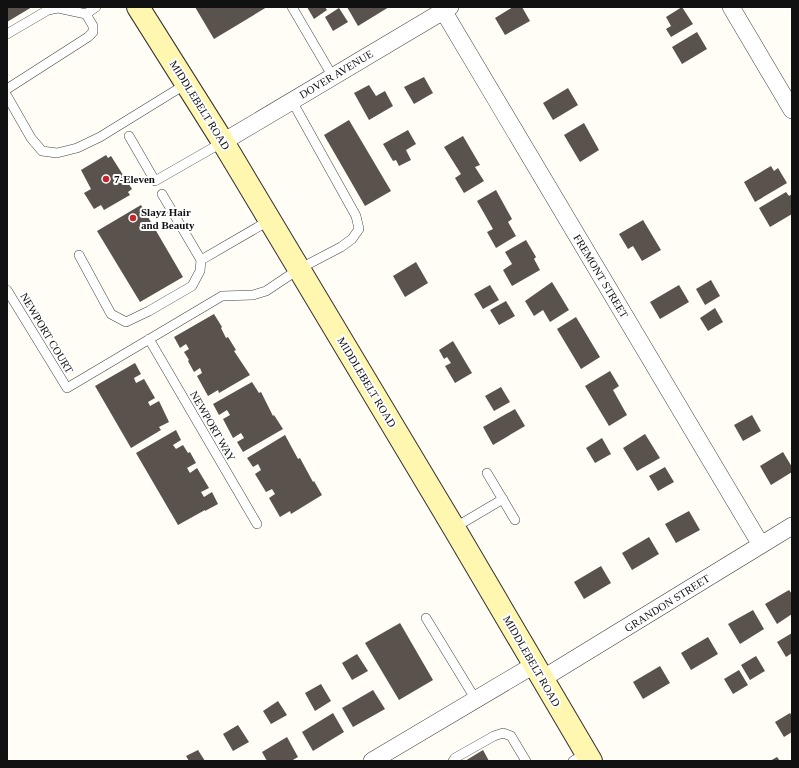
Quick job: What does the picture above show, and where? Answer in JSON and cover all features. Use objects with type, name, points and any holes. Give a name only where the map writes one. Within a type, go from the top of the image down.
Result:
[{"type":"main road","name":"MIDDLEBELT ROAD","points":[[138,7],[223,142],[454,528],[538,672],[583,758]]},
{"type":"street","points":[[731,7],[792,110]]},
{"type":"street","name":"DOVER AVENUE","points":[[223,142],[444,8]]},
{"type":"street","name":"FREMONT STREET","points":[[444,8],[761,545]]},
{"type":"street","name":"GRANDON STREET","points":[[372,761],[476,700],[538,672],[792,526]]},
{"type":"lane","points":[[7,34],[48,10],[58,8],[86,14],[96,7]]},
{"type":"lane","points":[[292,7],[333,76]]},
{"type":"lane","points":[[7,89],[88,37],[93,32],[93,26],[86,14]]},
{"type":"lane","points":[[7,96],[31,138],[42,151],[57,153],[77,148],[100,137],[186,84]]},
{"type":"lane","points":[[149,339],[222,296],[253,295],[266,291],[299,269],[341,247],[352,239],[359,229],[356,216],[292,101]]},
{"type":"lane","points":[[129,136],[155,180],[223,142]]},
{"type":"lane","points":[[79,255],[111,314],[126,322],[149,311],[192,286],[200,271],[201,260],[162,194]]},
{"type":"lane","points":[[201,260],[270,220]]},
{"type":"lane","name":"NEWPORT COURT","points":[[7,290],[67,388],[149,339]]},
{"type":"lane","name":"NEWPORT WAY","points":[[149,339],[257,524]]},
{"type":"lane","points":[[487,473],[515,520]]},
{"type":"lane","points":[[454,528],[503,499]]},
{"type":"lane","points":[[426,618],[476,700]]},
{"type":"lane","points":[[453,761],[455,758],[503,733],[511,736],[526,761]]},
{"type":"building","points":[[7,7],[32,7],[7,22]]},
{"type":"building","points":[[195,7],[267,7],[214,39]]},
{"type":"building","points":[[307,7],[325,7],[327,10],[314,19]]},
{"type":"building","points":[[347,7],[389,7],[358,26]]},
{"type":"building","points":[[513,7],[522,7],[530,21],[505,35],[495,18]]},
{"type":"building","points":[[682,7],[693,24],[671,37],[666,29],[671,26],[666,17]]},
{"type":"building","points":[[339,8],[348,22],[333,31],[325,17]]},
{"type":"building","points":[[697,32],[707,49],[682,64],[672,47]]},
{"type":"building","points":[[424,77],[433,93],[414,104],[404,87]]},
{"type":"building","points":[[369,85],[376,96],[385,91],[393,106],[369,120],[354,93]]},
{"type":"building","points":[[568,88],[578,105],[553,120],[543,103]]},
{"type":"building","points":[[349,120],[391,191],[365,206],[324,135]]},
{"type":"building","points":[[584,123],[599,150],[580,162],[564,135]]},
{"type":"building","points":[[408,130],[416,144],[406,150],[411,160],[399,166],[396,160],[393,161],[383,144]]},
{"type":"building","points":[[463,136],[480,165],[475,167],[484,181],[464,193],[455,178],[461,174],[444,147]]},
{"type":"building","name":"7-Eleven","points":[[106,155],[108,158],[111,156],[132,189],[128,192],[130,195],[104,210],[101,205],[94,209],[84,193],[91,189],[81,170]]},
{"type":"building","points":[[771,166],[774,171],[778,168],[787,183],[755,202],[744,182]]},
{"type":"building","points":[[496,190],[512,219],[508,222],[516,236],[496,248],[487,232],[493,229],[477,201]]},
{"type":"building","points":[[786,192],[789,196],[792,194],[792,214],[770,227],[759,208]]},
{"type":"building","points":[[141,205],[183,277],[140,302],[97,231]]},
{"type":"building","points":[[643,220],[661,250],[642,261],[633,246],[628,249],[619,234]]},
{"type":"building","points":[[526,240],[536,257],[534,259],[540,270],[512,286],[503,270],[512,264],[505,252]]},
{"type":"building","points":[[416,262],[428,283],[405,297],[393,276]]},
{"type":"building","points":[[711,280],[720,296],[705,305],[696,289]]},
{"type":"building","points":[[552,282],[569,310],[550,322],[543,310],[534,316],[525,301]]},
{"type":"building","points":[[490,285],[499,300],[483,309],[474,294]]},
{"type":"building","points":[[679,285],[689,302],[660,319],[650,302]]},
{"type":"building","points":[[506,301],[515,316],[499,325],[490,310]]},
{"type":"building","points":[[715,308],[723,322],[708,331],[700,318]]},
{"type":"building","points":[[214,314],[222,327],[221,328],[226,338],[228,337],[236,350],[234,351],[250,375],[219,393],[218,390],[208,396],[197,376],[202,373],[200,368],[194,372],[184,352],[189,349],[186,344],[180,348],[174,337]]},
{"type":"building","points":[[576,317],[600,357],[581,369],[557,329]]},
{"type":"building","points":[[453,341],[472,373],[455,383],[445,366],[451,363],[447,357],[444,359],[439,350]]},
{"type":"building","points":[[135,363],[141,374],[134,378],[136,383],[144,379],[155,398],[148,402],[150,406],[159,401],[169,422],[159,427],[161,430],[131,448],[95,386]]},
{"type":"building","points":[[610,371],[619,386],[613,390],[627,415],[609,426],[585,386]]},
{"type":"building","points":[[252,382],[259,393],[261,392],[273,416],[274,415],[283,429],[243,452],[237,442],[244,438],[241,433],[233,438],[223,419],[230,415],[227,410],[219,415],[213,404]]},
{"type":"building","points":[[501,387],[510,402],[494,411],[485,396]]},
{"type":"building","points":[[515,409],[525,426],[493,445],[483,427]]},
{"type":"building","points":[[752,415],[761,431],[743,441],[734,425]]},
{"type":"building","points":[[176,430],[181,440],[173,445],[176,449],[183,445],[188,453],[190,452],[196,463],[187,468],[190,473],[197,468],[209,488],[201,492],[204,497],[212,492],[218,504],[178,525],[136,453]]},
{"type":"building","points":[[645,434],[660,458],[637,471],[623,448]]},
{"type":"building","points":[[285,435],[298,459],[300,458],[322,495],[291,514],[290,511],[280,517],[269,498],[275,494],[272,489],[266,492],[255,474],[261,470],[258,464],[253,467],[247,458]]},
{"type":"building","points":[[602,438],[611,454],[595,463],[586,448]]},
{"type":"building","points":[[783,452],[792,467],[792,472],[771,485],[760,466]]},
{"type":"building","points":[[665,467],[674,482],[658,491],[649,476]]},
{"type":"building","points":[[689,511],[700,530],[676,543],[665,524]]},
{"type":"building","points":[[649,537],[659,554],[632,570],[622,553]]},
{"type":"building","points":[[601,566],[611,583],[584,599],[574,582]]},
{"type":"building","points":[[789,590],[792,594],[792,614],[777,624],[765,604]]},
{"type":"building","points":[[753,610],[764,629],[740,644],[728,624]]},
{"type":"building","points":[[400,623],[433,680],[399,700],[365,643]]},
{"type":"building","points":[[792,633],[792,653],[786,657],[777,642]]},
{"type":"building","points":[[708,637],[718,654],[691,670],[681,653]]},
{"type":"building","points":[[357,654],[368,671],[352,680],[342,663]]},
{"type":"building","points":[[756,656],[765,671],[750,680],[741,665]]},
{"type":"building","points":[[660,666],[670,683],[643,699],[633,682]]},
{"type":"building","points":[[739,670],[748,685],[733,694],[724,679]]},
{"type":"building","points":[[321,684],[331,701],[315,711],[305,693]]},
{"type":"building","points":[[373,690],[385,709],[353,727],[342,708]]},
{"type":"building","points":[[278,701],[287,715],[271,724],[263,711]]},
{"type":"building","points":[[333,713],[344,732],[313,751],[302,732]]},
{"type":"building","points":[[790,713],[792,716],[792,732],[784,737],[775,722]]},
{"type":"building","points":[[238,725],[249,742],[233,751],[223,734]]},
{"type":"building","points":[[287,737],[298,757],[291,761],[267,761],[262,752]]},
{"type":"building","points":[[198,750],[205,761],[189,761],[186,756]]},
{"type":"building","points":[[483,750],[489,761],[465,761]]},
{"type":"building","points":[[777,757],[780,761],[770,761]]},
{"type":"place","name":"7-Eleven","points":[[106,179]]},
{"type":"place","name":"Slayz Hair and Beauty","points":[[133,218]]}]
